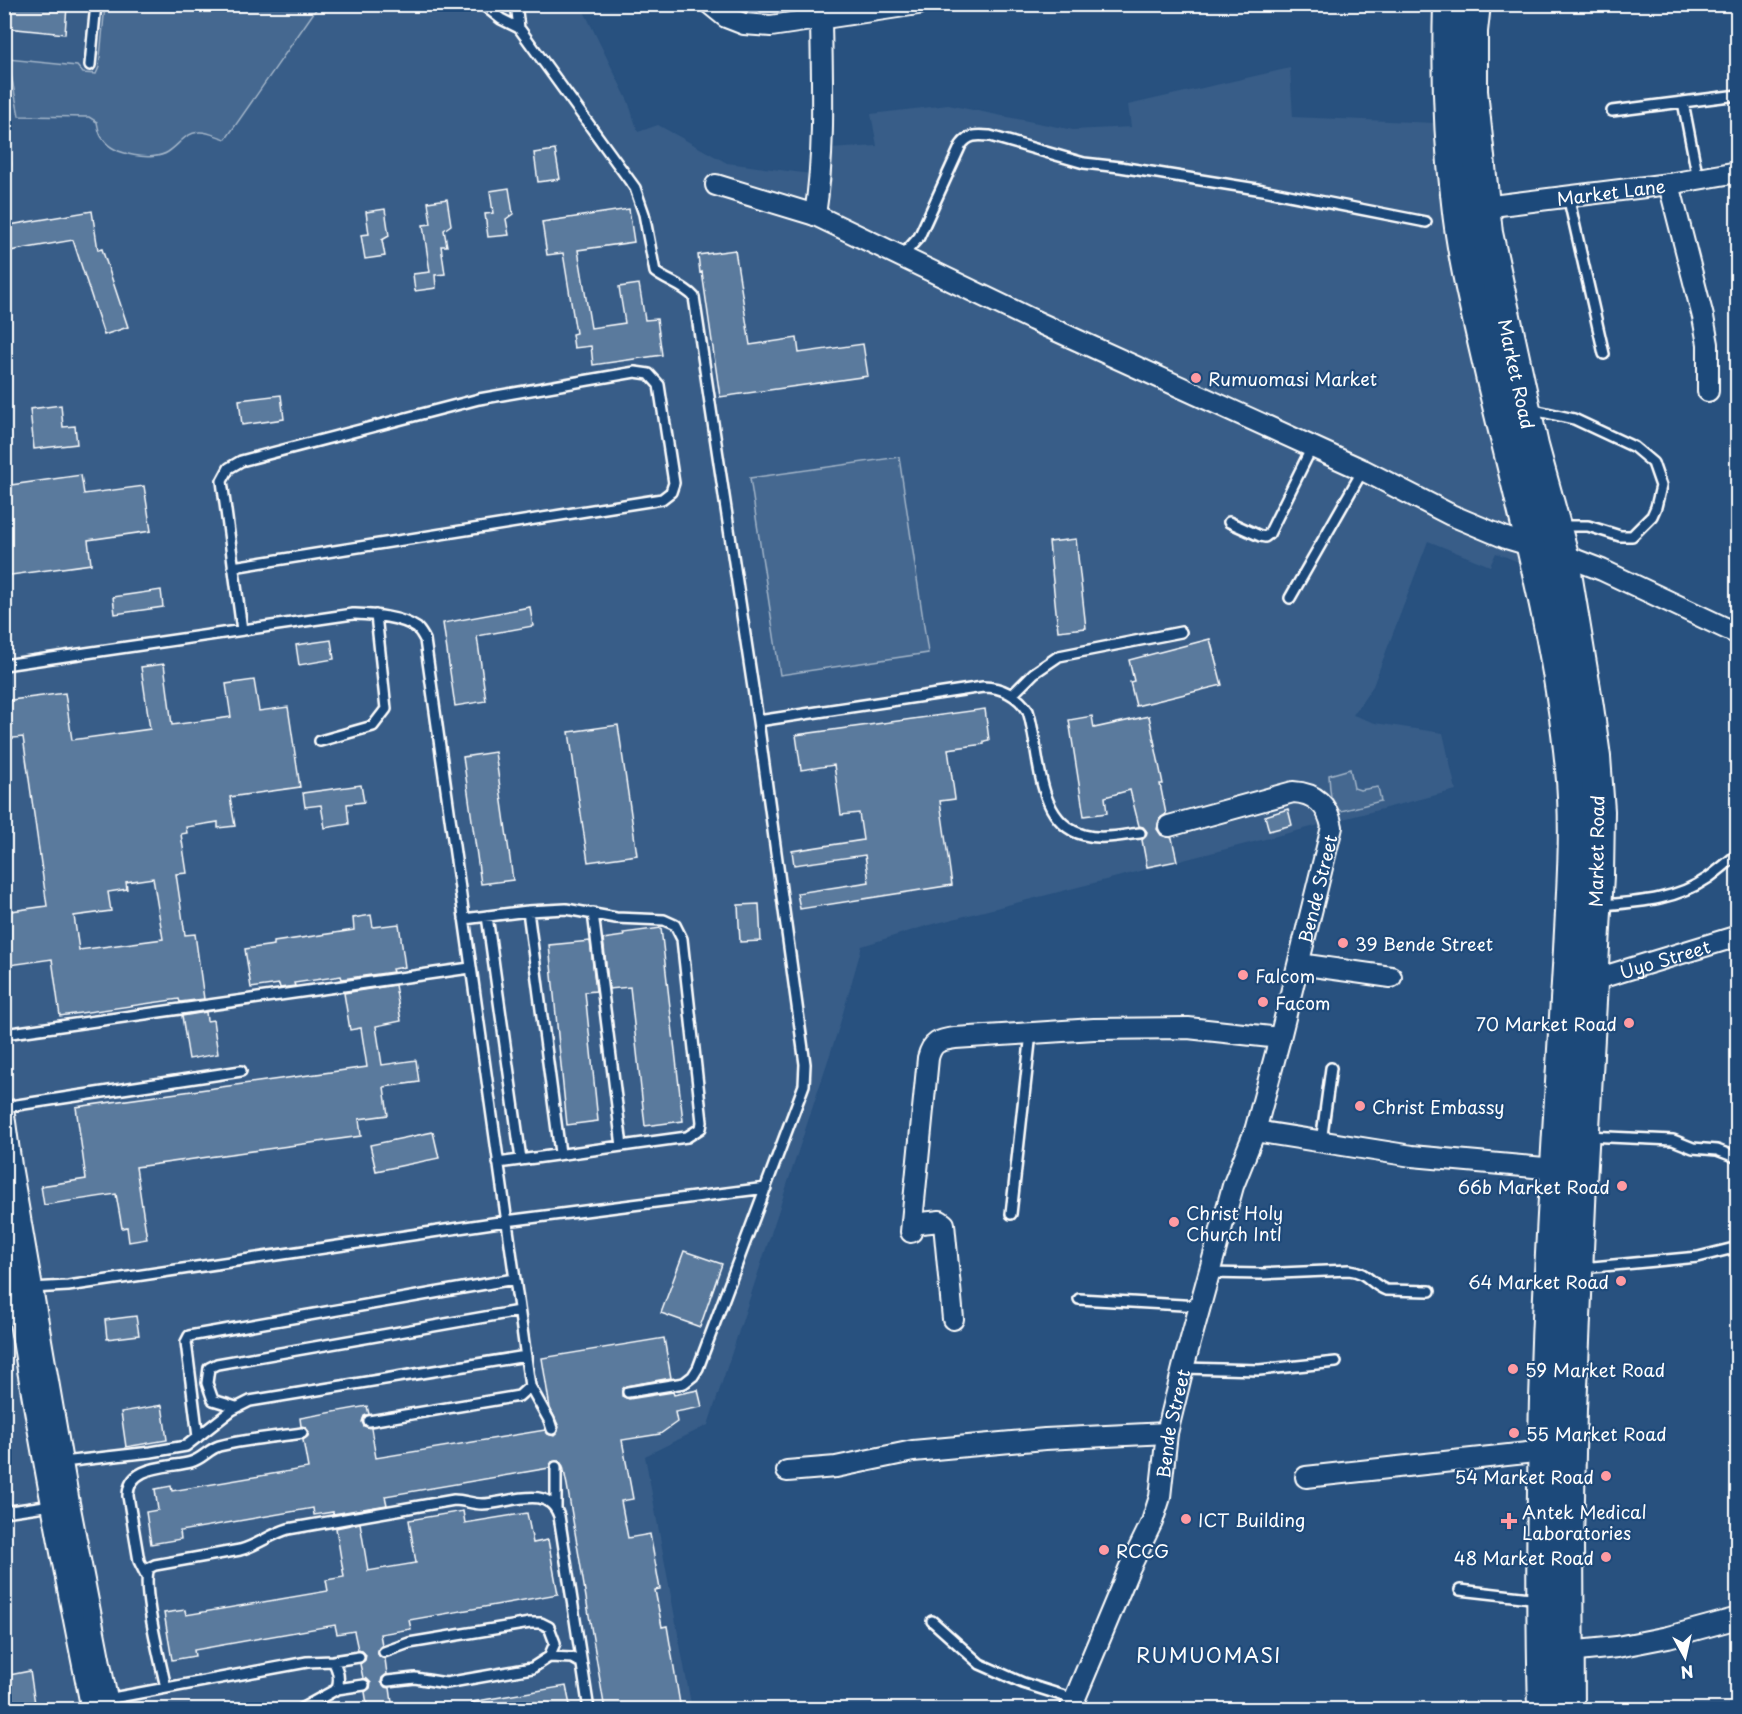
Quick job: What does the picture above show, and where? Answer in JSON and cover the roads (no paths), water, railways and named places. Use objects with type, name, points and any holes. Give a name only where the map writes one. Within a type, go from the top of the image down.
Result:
[{"type":"main road","name":"Market Road","points":[[1449,4],[1448,92],[1457,206],[1474,304],[1556,665],[1566,725],[1572,795],[1573,886],[1555,1168],[1544,1451],[1542,1599],[1569,1710]]},
{"type":"main road","name":"Market Road","points":[[1475,4],[1472,31],[1472,91],[1484,207],[1498,293],[1563,555],[1595,757],[1599,811],[1569,1486],[1556,1653],[1544,1710]]},
{"type":"street","points":[[711,4],[726,17],[744,24],[771,26],[821,20],[867,8],[918,4]]},
{"type":"street","points":[[815,215],[820,184],[822,144],[821,20]]},
{"type":"street","name":"Market Lane","points":[[1484,207],[1669,184],[1737,171]]},
{"type":"street","points":[[1669,184],[1703,317],[1708,344],[1708,391]]},
{"type":"street","points":[[716,185],[815,215],[1032,320],[1363,470],[1452,515],[1506,538],[1563,555],[1602,570],[1737,634]]},
{"type":"street","name":"Bende Street","points":[[1072,1704],[1129,1569],[1152,1522],[1160,1497],[1167,1433],[1183,1368],[1233,1186],[1255,1131],[1332,827],[1329,814],[1316,797],[1293,792],[1169,826]]},
{"type":"street","name":"Uyo Street","points":[[1593,980],[1737,936]]},
{"type":"street","points":[[1299,964],[1391,977]]},
{"type":"street","points":[[953,1319],[944,1224],[940,1221],[911,1228],[928,1058],[933,1044],[942,1039],[1094,1029],[1188,1028],[1280,1038]]},
{"type":"street","points":[[4,1115],[11,1166],[18,1287],[63,1462],[61,1504]]},
{"type":"street","points":[[1255,1131],[1412,1156],[1555,1168]]},
{"type":"street","points":[[4,1219],[103,1706]]},
{"type":"street","points":[[787,1471],[836,1467],[913,1450],[1045,1439],[1167,1433]]},
{"type":"street","points":[[1305,1477],[1544,1451]]},
{"type":"street","points":[[1556,1653],[1617,1647],[1668,1637],[1737,1618]]},
{"type":"lane","points":[[90,65],[96,4]]},
{"type":"lane","points":[[482,4],[501,19],[519,28],[635,188],[644,214],[655,272],[665,280],[686,288],[693,297],[758,722],[805,1064],[804,1085],[702,1359],[693,1376],[684,1383],[628,1392]]},
{"type":"lane","points":[[516,4],[519,28]]},
{"type":"lane","points":[[1612,111],[1737,95]]},
{"type":"lane","points":[[1683,102],[1698,178]]},
{"type":"lane","points":[[902,256],[919,237],[961,145],[966,138],[976,135],[990,136],[1084,163],[1263,190],[1426,222]]},
{"type":"lane","points":[[1568,196],[1604,354]]},
{"type":"lane","points":[[233,567],[662,499],[671,492],[674,483],[659,384],[649,374],[635,372],[479,399],[240,461],[229,468],[222,481],[233,567],[242,630]]},
{"type":"lane","points":[[1525,408],[1574,419],[1634,447],[1653,463],[1661,486],[1652,516],[1632,536],[1620,536],[1588,526],[1555,526]]},
{"type":"lane","points":[[1229,522],[1260,536],[1265,537],[1269,534],[1312,447]]},
{"type":"lane","points":[[1290,598],[1363,470]]},
{"type":"lane","points":[[320,741],[373,726],[386,709],[376,615]]},
{"type":"lane","points":[[4,665],[327,617],[376,615],[406,623],[418,629],[425,640],[530,1386],[552,1429]]},
{"type":"lane","points":[[1012,695],[1034,673],[1059,656],[1182,632]]},
{"type":"lane","points":[[758,722],[983,687],[1001,689],[1021,701],[1028,711],[1045,794],[1061,824],[1086,836],[1111,837],[1140,833]]},
{"type":"lane","points":[[1596,905],[1652,900],[1680,893],[1707,878],[1737,854]]},
{"type":"lane","points":[[464,919],[566,909],[616,918],[664,920],[675,924],[682,939],[702,1122],[700,1128],[687,1137],[498,1163]]},
{"type":"lane","points":[[528,911],[560,1154]]},
{"type":"lane","points":[[593,913],[622,1146]]},
{"type":"lane","points":[[487,916],[521,1159]]},
{"type":"lane","points":[[4,1034],[470,968]]},
{"type":"lane","points":[[1011,1214],[1031,1033]]},
{"type":"lane","points":[[1321,1142],[1331,1068]]},
{"type":"lane","points":[[4,1107],[241,1071]]},
{"type":"lane","points":[[1583,1136],[1674,1140],[1693,1148],[1718,1150],[1737,1158]]},
{"type":"lane","points":[[18,1287],[69,1286],[506,1221],[766,1188]]},
{"type":"lane","points":[[1577,1268],[1698,1257],[1737,1246]]},
{"type":"lane","points":[[1209,1273],[1260,1274],[1349,1270],[1359,1271],[1379,1288],[1386,1290],[1430,1291]]},
{"type":"lane","points":[[198,1437],[186,1342],[189,1336],[514,1279]]},
{"type":"lane","points":[[1079,1299],[1200,1306]]},
{"type":"lane","points":[[236,1407],[213,1400],[207,1383],[209,1368],[218,1364],[519,1311]]},
{"type":"lane","points":[[63,1462],[170,1450],[186,1446],[236,1407],[250,1401],[526,1356]]},
{"type":"lane","points":[[1183,1368],[1259,1370],[1336,1362]]},
{"type":"lane","points":[[369,1421],[519,1396],[530,1386]]},
{"type":"lane","points":[[166,1688],[146,1575],[139,1561],[128,1487],[134,1479],[150,1469],[195,1461],[219,1446],[302,1433]]},
{"type":"lane","points":[[556,1467],[556,1508],[589,1710]]},
{"type":"lane","points":[[146,1575],[149,1568],[155,1565],[240,1550],[253,1546],[279,1531],[454,1500],[482,1504],[540,1497],[550,1501],[556,1508]]},
{"type":"lane","points":[[4,1512],[61,1504]]},
{"type":"lane","points":[[1460,1590],[1542,1599]]},
{"type":"lane","points":[[932,1621],[980,1664],[1072,1704]]},
{"type":"lane","points":[[384,1653],[409,1642],[530,1623],[541,1623],[549,1627],[555,1643],[549,1657],[532,1668],[446,1683],[415,1678],[388,1681]]},
{"type":"lane","points":[[103,1706],[166,1688],[308,1662],[359,1657]]},
{"type":"lane","points":[[549,1657],[572,1659],[581,1663]]},
{"type":"lane","points":[[333,1661],[339,1676],[337,1689]]},
{"type":"lane","points":[[299,1710],[337,1689],[364,1685]]},
{"type":"place","name":"Rumuomasi Market","points":[[1196,378]]},
{"type":"place","name":"39 Bende Street","points":[[1343,943]]},
{"type":"place","name":"Falcom","points":[[1243,975]]},
{"type":"place","name":"Facom","points":[[1263,1002]]},
{"type":"place","name":"70 Market Road","points":[[1629,1023]]},
{"type":"place","name":"Christ Embassy","points":[[1360,1106]]},
{"type":"place","name":"66b Market Road","points":[[1622,1186]]},
{"type":"place","name":"Christ Holy Church Intl","points":[[1174,1222]]},
{"type":"place","name":"64 Market Road","points":[[1621,1281]]},
{"type":"place","name":"59 Market Road","points":[[1513,1369]]},
{"type":"place","name":"55 Market Road","points":[[1514,1433]]},
{"type":"place","name":"54 Market Road","points":[[1606,1476]]},
{"type":"place","name":"ICT Building","points":[[1186,1519]]},
{"type":"place","name":"Antek Medical Laboratories","points":[[1509,1521]]},
{"type":"place","name":"RCCG","points":[[1104,1550]]},
{"type":"place","name":"48 Market Road","points":[[1606,1557]]},
{"type":"district","name":"RUMUOMASI","points":[[1209,1655]]}]
